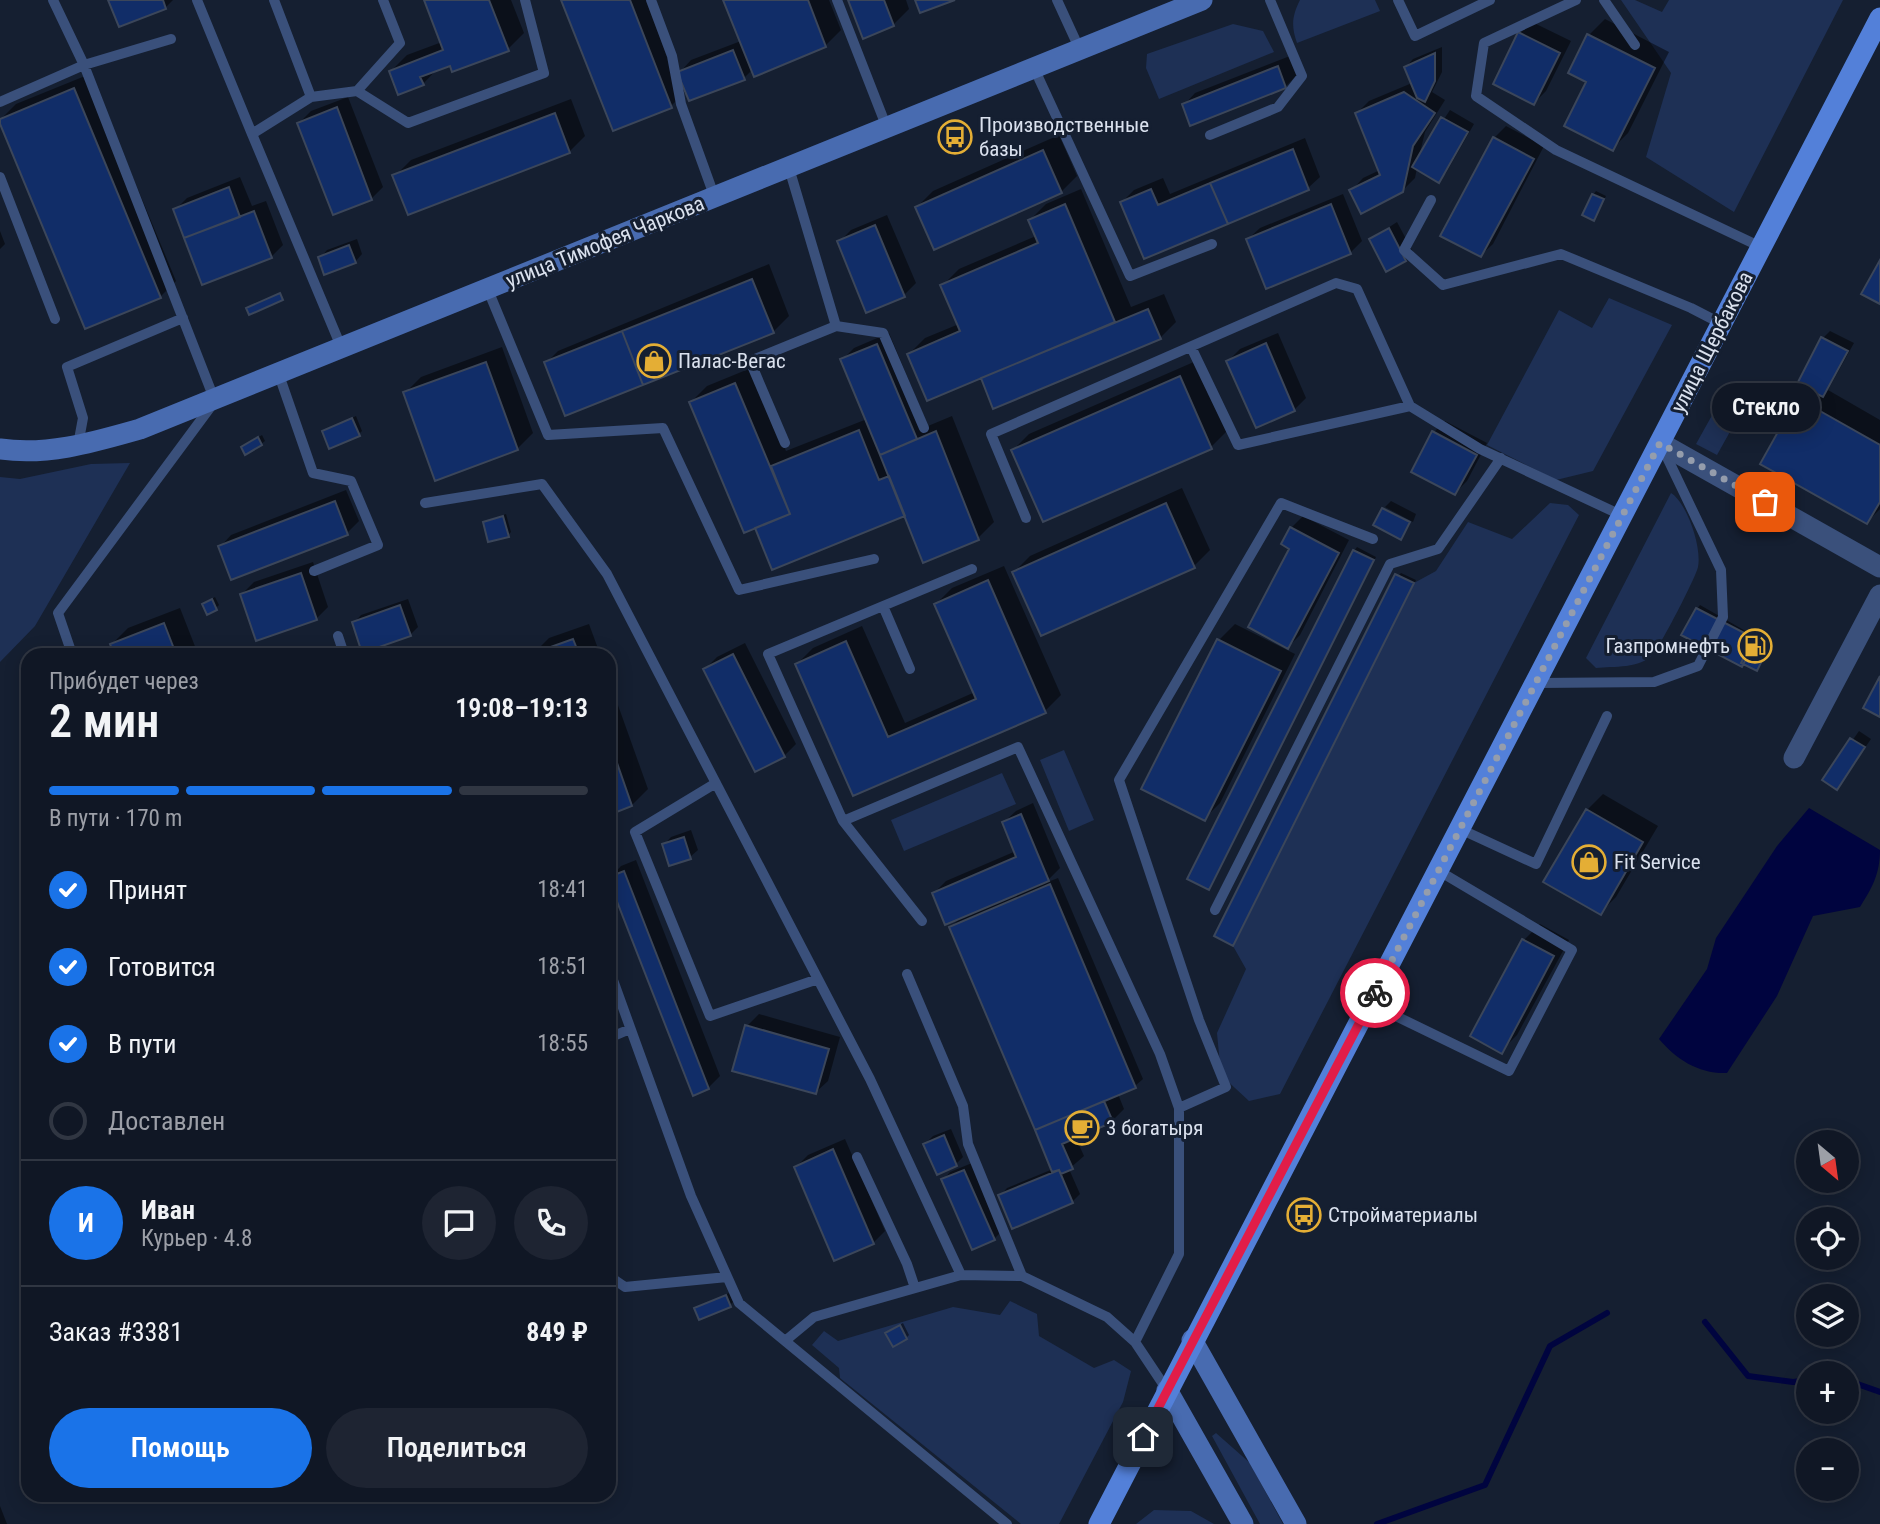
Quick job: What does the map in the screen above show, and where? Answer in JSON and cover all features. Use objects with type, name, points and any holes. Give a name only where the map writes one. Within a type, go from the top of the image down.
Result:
[{"type":"main road","name":"улица Тимофея Чаркова","points":[[0,449],[18,452],[78,447],[140,429],[215,401],[1080,50],[1189,2]]},
{"type":"main road","name":"улица Щербакова","points":[[1099,1524],[1192,1340],[1538,683],[1880,18]]},
{"type":"main road","points":[[1192,1340],[1296,1524]]},
{"type":"main road","points":[[1167,1390],[1243,1524]]},
{"type":"street","points":[[1660,443],[1880,567]]},
{"type":"street","points":[[1794,758],[1880,595]]},
{"type":"lane","points":[[53,0],[84,65],[215,401],[58,612],[70,648]]},
{"type":"lane","points":[[197,0],[342,349]]},
{"type":"lane","points":[[274,0],[311,97]]},
{"type":"lane","points":[[357,91],[400,43],[383,0]]},
{"type":"lane","points":[[252,134],[311,97],[357,91],[408,123],[544,73],[524,0]]},
{"type":"lane","points":[[651,0],[672,56],[681,104],[715,198]]},
{"type":"lane","points":[[837,0],[887,128]]},
{"type":"lane","points":[[1057,0],[1080,50]]},
{"type":"lane","points":[[1210,135],[1278,107],[1302,76],[1270,0]]},
{"type":"lane","points":[[1398,0],[1415,36],[1490,0]]},
{"type":"lane","points":[[1576,0],[1484,43],[1476,96],[1556,150],[1761,247]]},
{"type":"lane","points":[[1604,0],[1635,45]]},
{"type":"lane","points":[[0,102],[84,65],[171,39]]},
{"type":"lane","points":[[1034,68],[1130,276],[1212,244]]},
{"type":"lane","points":[[789,168],[836,326]]},
{"type":"lane","points":[[0,177],[55,319]]},
{"type":"lane","points":[[1431,200],[1404,250],[1443,285],[1561,254],[1691,308],[1722,324]]},
{"type":"lane","points":[[1026,518],[991,434],[1192,349],[1336,283],[1357,289],[1410,407],[1501,458],[1623,516]]},
{"type":"lane","points":[[488,290],[548,436],[663,428],[739,590],[874,559]]},
{"type":"lane","points":[[78,447],[83,418],[67,368],[183,318]]},
{"type":"lane","points":[[785,443],[750,361],[836,326],[883,333],[924,428]]},
{"type":"lane","points":[[1192,349],[1238,445],[1410,407]]},
{"type":"lane","points":[[279,375],[313,473],[351,481],[378,545],[314,571]]},
{"type":"lane","points":[[1538,683],[1654,682],[1698,666],[1723,617],[1721,570],[1660,443]]},
{"type":"lane","points":[[1215,910],[1390,564],[1438,549],[1501,458]]},
{"type":"lane","points":[[425,503],[542,484],[607,575],[870,1079],[961,1275]]},
{"type":"lane","points":[[1180,1108],[1226,1087],[1199,1020],[1119,780],[1281,503],[1373,539]]},
{"type":"lane","points":[[922,920],[843,821],[768,653],[972,569]]},
{"type":"lane","points":[[883,606],[910,669]]},
{"type":"lane","points":[[338,636],[342,648]]},
{"type":"lane","points":[[1460,830],[1536,864],[1608,716]]},
{"type":"lane","points":[[843,821],[1018,747],[1160,1054],[1180,1108],[1179,1254],[1135,1342]]},
{"type":"lane","points":[[716,783],[635,832],[710,1016],[818,979]]},
{"type":"lane","points":[[1369,1003],[1509,1071],[1572,950],[1439,870]]},
{"type":"lane","points":[[907,974],[963,1107],[968,1144],[1023,1276]]},
{"type":"lane","points":[[616,988],[691,1196],[738,1303],[1007,1524]]},
{"type":"lane","points":[[616,1035],[631,1029]]},
{"type":"lane","points":[[857,1157],[907,1264],[915,1288]]},
{"type":"lane","points":[[785,1341],[814,1317],[961,1275],[1023,1276],[1107,1317],[1135,1342],[1167,1390]]},
{"type":"lane","points":[[616,1281],[625,1287],[727,1277]]},
{"type":"shaded area","points":[[1300,0],[1375,0],[1380,11],[1297,43],[1293,21]]},
{"type":"shaded area","points":[[1621,0],[1635,0],[1662,12],[1669,0],[1843,0],[1734,212],[1646,157],[1671,73]]},
{"type":"shaded area","points":[[1233,24],[1263,31],[1274,52],[1159,99],[1146,68],[1147,54]]},
{"type":"shaded area","points":[[1609,298],[1672,325],[1593,471],[1556,480],[1487,445],[1559,310],[1592,328]]},
{"type":"shaded area","points":[[1725,392],[1746,403],[1717,455],[1696,444]]},
{"type":"shaded area","points":[[130,463],[35,626],[0,662],[0,477],[20,479],[91,464]]},
{"type":"shaded area","points":[[1671,493],[1683,506],[1692,526],[1699,558],[1696,573],[1670,625],[1648,659],[1619,667],[1596,668],[1586,658]]},
{"type":"shaded area","points":[[1550,503],[1568,505],[1579,515],[1280,1094],[1249,1101],[1221,1075],[1217,1033],[1246,969],[1233,946],[1414,583],[1436,571],[1468,522],[1512,539]]},
{"type":"shaded area","points":[[1064,750],[1094,820],[1069,831],[1040,760]]},
{"type":"shaded area","points":[[1002,773],[1016,804],[904,851],[891,820]]},
{"type":"shaded area","points":[[1809,808],[1880,850],[1879,866],[1868,893],[1860,907],[1813,916],[1777,996],[1727,1073],[1707,1071],[1689,1064],[1659,1039],[1707,969],[1716,938],[1777,846]]},
{"type":"shaded area","points":[[1010,1301],[1037,1314],[1039,1336],[1094,1368],[1114,1360],[1131,1371],[1123,1402],[1059,1524],[1021,1524],[840,1378],[839,1368],[812,1345],[824,1331],[838,1341],[953,1307],[1000,1315]]},
{"type":"shaded area","points":[[1216,1433],[1250,1463],[1283,1524],[1260,1524],[1212,1436]]},
{"type":"shaded area","points":[[1154,1510],[1191,1511],[1214,1524],[1136,1524]]},
{"type":"building","points":[[108,0],[163,0],[166,9],[119,27]]},
{"type":"building","points":[[424,0],[489,0],[509,51],[452,72],[450,66],[420,77],[424,85],[398,95],[389,71],[443,50]]},
{"type":"building","points":[[561,0],[630,0],[672,108],[613,131]]},
{"type":"building","points":[[723,0],[808,0],[826,47],[754,77]]},
{"type":"building","points":[[848,0],[884,0],[894,26],[863,39]]},
{"type":"building","points":[[915,0],[955,0],[920,13]]},
{"type":"building","points":[[1518,32],[1560,53],[1534,105],[1493,84]]},
{"type":"building","points":[[1587,34],[1655,68],[1613,151],[1564,126],[1586,82],[1568,73]]},
{"type":"building","points":[[733,50],[745,80],[689,101],[677,72]]},
{"type":"building","points":[[1435,53],[1435,81],[1425,102],[1417,98],[1404,67]]},
{"type":"building","points":[[1278,66],[1286,88],[1190,126],[1182,104]]},
{"type":"building","points":[[74,88],[161,298],[85,329],[0,124],[0,119]]},
{"type":"building","points":[[1404,92],[1435,113],[1413,146],[1403,192],[1361,214],[1349,190],[1380,175],[1355,113]]},
{"type":"building","points":[[337,107],[372,200],[333,215],[297,123]]},
{"type":"building","points":[[555,113],[570,153],[408,215],[392,175]]},
{"type":"building","points":[[1441,117],[1468,132],[1439,183],[1412,167]]},
{"type":"building","points":[[1493,137],[1534,159],[1481,257],[1440,236]]},
{"type":"building","points":[[1293,149],[1309,190],[1228,224],[1210,183]]},
{"type":"building","points":[[1043,150],[1062,193],[934,250],[915,207]]},
{"type":"building","points":[[1210,183],[1228,224],[1144,259],[1120,202],[1151,189],[1158,205]]},
{"type":"building","points":[[229,187],[240,217],[184,238],[173,209]]},
{"type":"building","points":[[1592,194],[1604,199],[1594,221],[1582,215]]},
{"type":"building","points":[[1065,204],[1115,322],[927,401],[907,354],[960,331],[940,285],[1038,243],[1028,220]]},
{"type":"building","points":[[1331,204],[1351,254],[1266,289],[1246,239]]},
{"type":"building","points":[[254,211],[272,258],[202,285],[184,238]]},
{"type":"building","points":[[875,225],[905,297],[866,313],[837,241]]},
{"type":"building","points":[[1389,228],[1406,261],[1386,272],[1369,239]]},
{"type":"building","points":[[349,245],[356,263],[324,275],[318,257]]},
{"type":"building","points":[[1880,260],[1880,304],[1861,294]]},
{"type":"building","points":[[752,279],[774,333],[643,385],[622,331]]},
{"type":"building","points":[[280,293],[283,300],[249,315],[246,308]]},
{"type":"building","points":[[1148,309],[1161,339],[993,409],[981,378]]},
{"type":"building","points":[[622,331],[643,385],[565,416],[544,362]]},
{"type":"building","points":[[1821,337],[1848,351],[1823,397],[1797,384]]},
{"type":"building","points":[[1266,343],[1295,411],[1256,428],[1226,361]]},
{"type":"building","points":[[877,344],[917,439],[880,455],[840,359]]},
{"type":"building","points":[[486,362],[518,450],[435,481],[403,392]]},
{"type":"building","points":[[1180,376],[1212,449],[1043,522],[1011,450]]},
{"type":"building","points":[[735,383],[790,514],[744,533],[689,402]]},
{"type":"building","points":[[1797,398],[1880,445],[1880,502],[1867,524],[1760,464]]},
{"type":"building","points":[[352,418],[360,436],[329,449],[322,431]]},
{"type":"building","points":[[859,430],[879,480],[889,476],[905,516],[772,570],[755,528],[790,514],[771,466]]},
{"type":"building","points":[[936,431],[979,540],[923,563],[880,455]]},
{"type":"building","points":[[1432,431],[1477,455],[1455,495],[1411,472]]},
{"type":"building","points":[[258,437],[262,445],[245,455],[241,447]]},
{"type":"building","points":[[335,501],[348,535],[231,580],[218,546]]},
{"type":"building","points":[[1166,503],[1195,568],[1041,636],[1012,572]]},
{"type":"building","points":[[1382,508],[1410,522],[1401,540],[1373,525]]},
{"type":"building","points":[[503,516],[509,537],[488,542],[483,522]]},
{"type":"building","points":[[1290,527],[1339,553],[1288,649],[1248,627],[1289,549],[1281,544]]},
{"type":"building","points":[[1353,550],[1374,560],[1209,890],[1187,879]]},
{"type":"building","points":[[301,573],[317,620],[256,641],[240,594]]},
{"type":"building","points":[[1395,574],[1414,583],[1233,946],[1214,936]]},
{"type":"building","points":[[988,580],[1046,713],[853,796],[795,664],[846,641],[888,737],[976,699],[934,604]]},
{"type":"building","points":[[212,599],[217,610],[207,615],[202,604]]},
{"type":"building","points":[[400,605],[411,636],[376,648],[360,648],[352,622]]},
{"type":"building","points":[[1696,608],[1756,639],[1742,667],[1681,635]]},
{"type":"building","points":[[164,623],[174,648],[112,648],[110,644]]},
{"type":"building","points":[[573,639],[577,648],[548,648]]},
{"type":"building","points":[[1217,639],[1281,671],[1205,821],[1141,789]]},
{"type":"building","points":[[1753,639],[1768,648],[1757,671],[1741,663]]},
{"type":"building","points":[[733,654],[785,757],[755,772],[703,669]]},
{"type":"building","points":[[1880,676],[1880,717],[1863,708]]},
{"type":"building","points":[[1850,738],[1865,747],[1837,790],[1822,780]]},
{"type":"building","points":[[616,760],[632,806],[616,812]]},
{"type":"building","points":[[1586,809],[1643,842],[1601,915],[1543,882]]},
{"type":"building","points":[[1021,814],[1049,881],[945,925],[932,893],[1016,857],[1002,822]]},
{"type":"building","points":[[684,837],[691,859],[669,866],[662,844]]},
{"type":"building","points":[[624,871],[709,1089],[693,1096],[616,899],[616,874]]},
{"type":"building","points":[[1050,884],[1136,1088],[1035,1130],[949,927]]},
{"type":"building","points":[[1522,939],[1554,956],[1502,1054],[1470,1036]]},
{"type":"building","points":[[745,1025],[829,1049],[816,1094],[732,1071]]},
{"type":"building","points":[[1104,1101],[1113,1122],[1062,1144],[1073,1169],[1061,1174],[1059,1170],[1052,1172],[1035,1130]]},
{"type":"building","points":[[944,1135],[957,1166],[937,1175],[923,1144]]},
{"type":"building","points":[[833,1149],[874,1244],[834,1261],[794,1167]]},
{"type":"building","points":[[964,1170],[995,1240],[972,1250],[941,1179]]},
{"type":"building","points":[[1059,1170],[1073,1203],[1012,1229],[998,1195]]},
{"type":"building","points":[[726,1295],[731,1307],[699,1320],[694,1308]]},
{"type":"building","points":[[900,1325],[907,1339],[893,1347],[885,1333]]},
{"type":"waterway","points":[[1377,1524],[1485,1485],[1550,1346],[1607,1313]]},
{"type":"waterway","points":[[1705,1322],[1748,1376],[1796,1382]]},
{"type":"waterway","points":[[1859,1385],[1880,1392]]},
{"type":"way so far","points":[[1375,993],[1660,443],[1765,502]]},
{"type":"place","name":"Производственные базы","points":[[955,137]]},
{"type":"place","name":"Палас-Вегас","points":[[654,361]]},
{"type":"place","name":"Стекло","points":[[1765,502]]},
{"type":"place","name":"Газпромнефть","points":[[1755,646]]},
{"type":"place","name":"Fit Service","points":[[1589,862]]},
{"type":"place","name":"3 богатыря","points":[[1082,1128]]},
{"type":"place","name":"Стройматериалы","points":[[1304,1215]]},
{"type":"route","points":[[1143,1437],[1375,993]]}]
